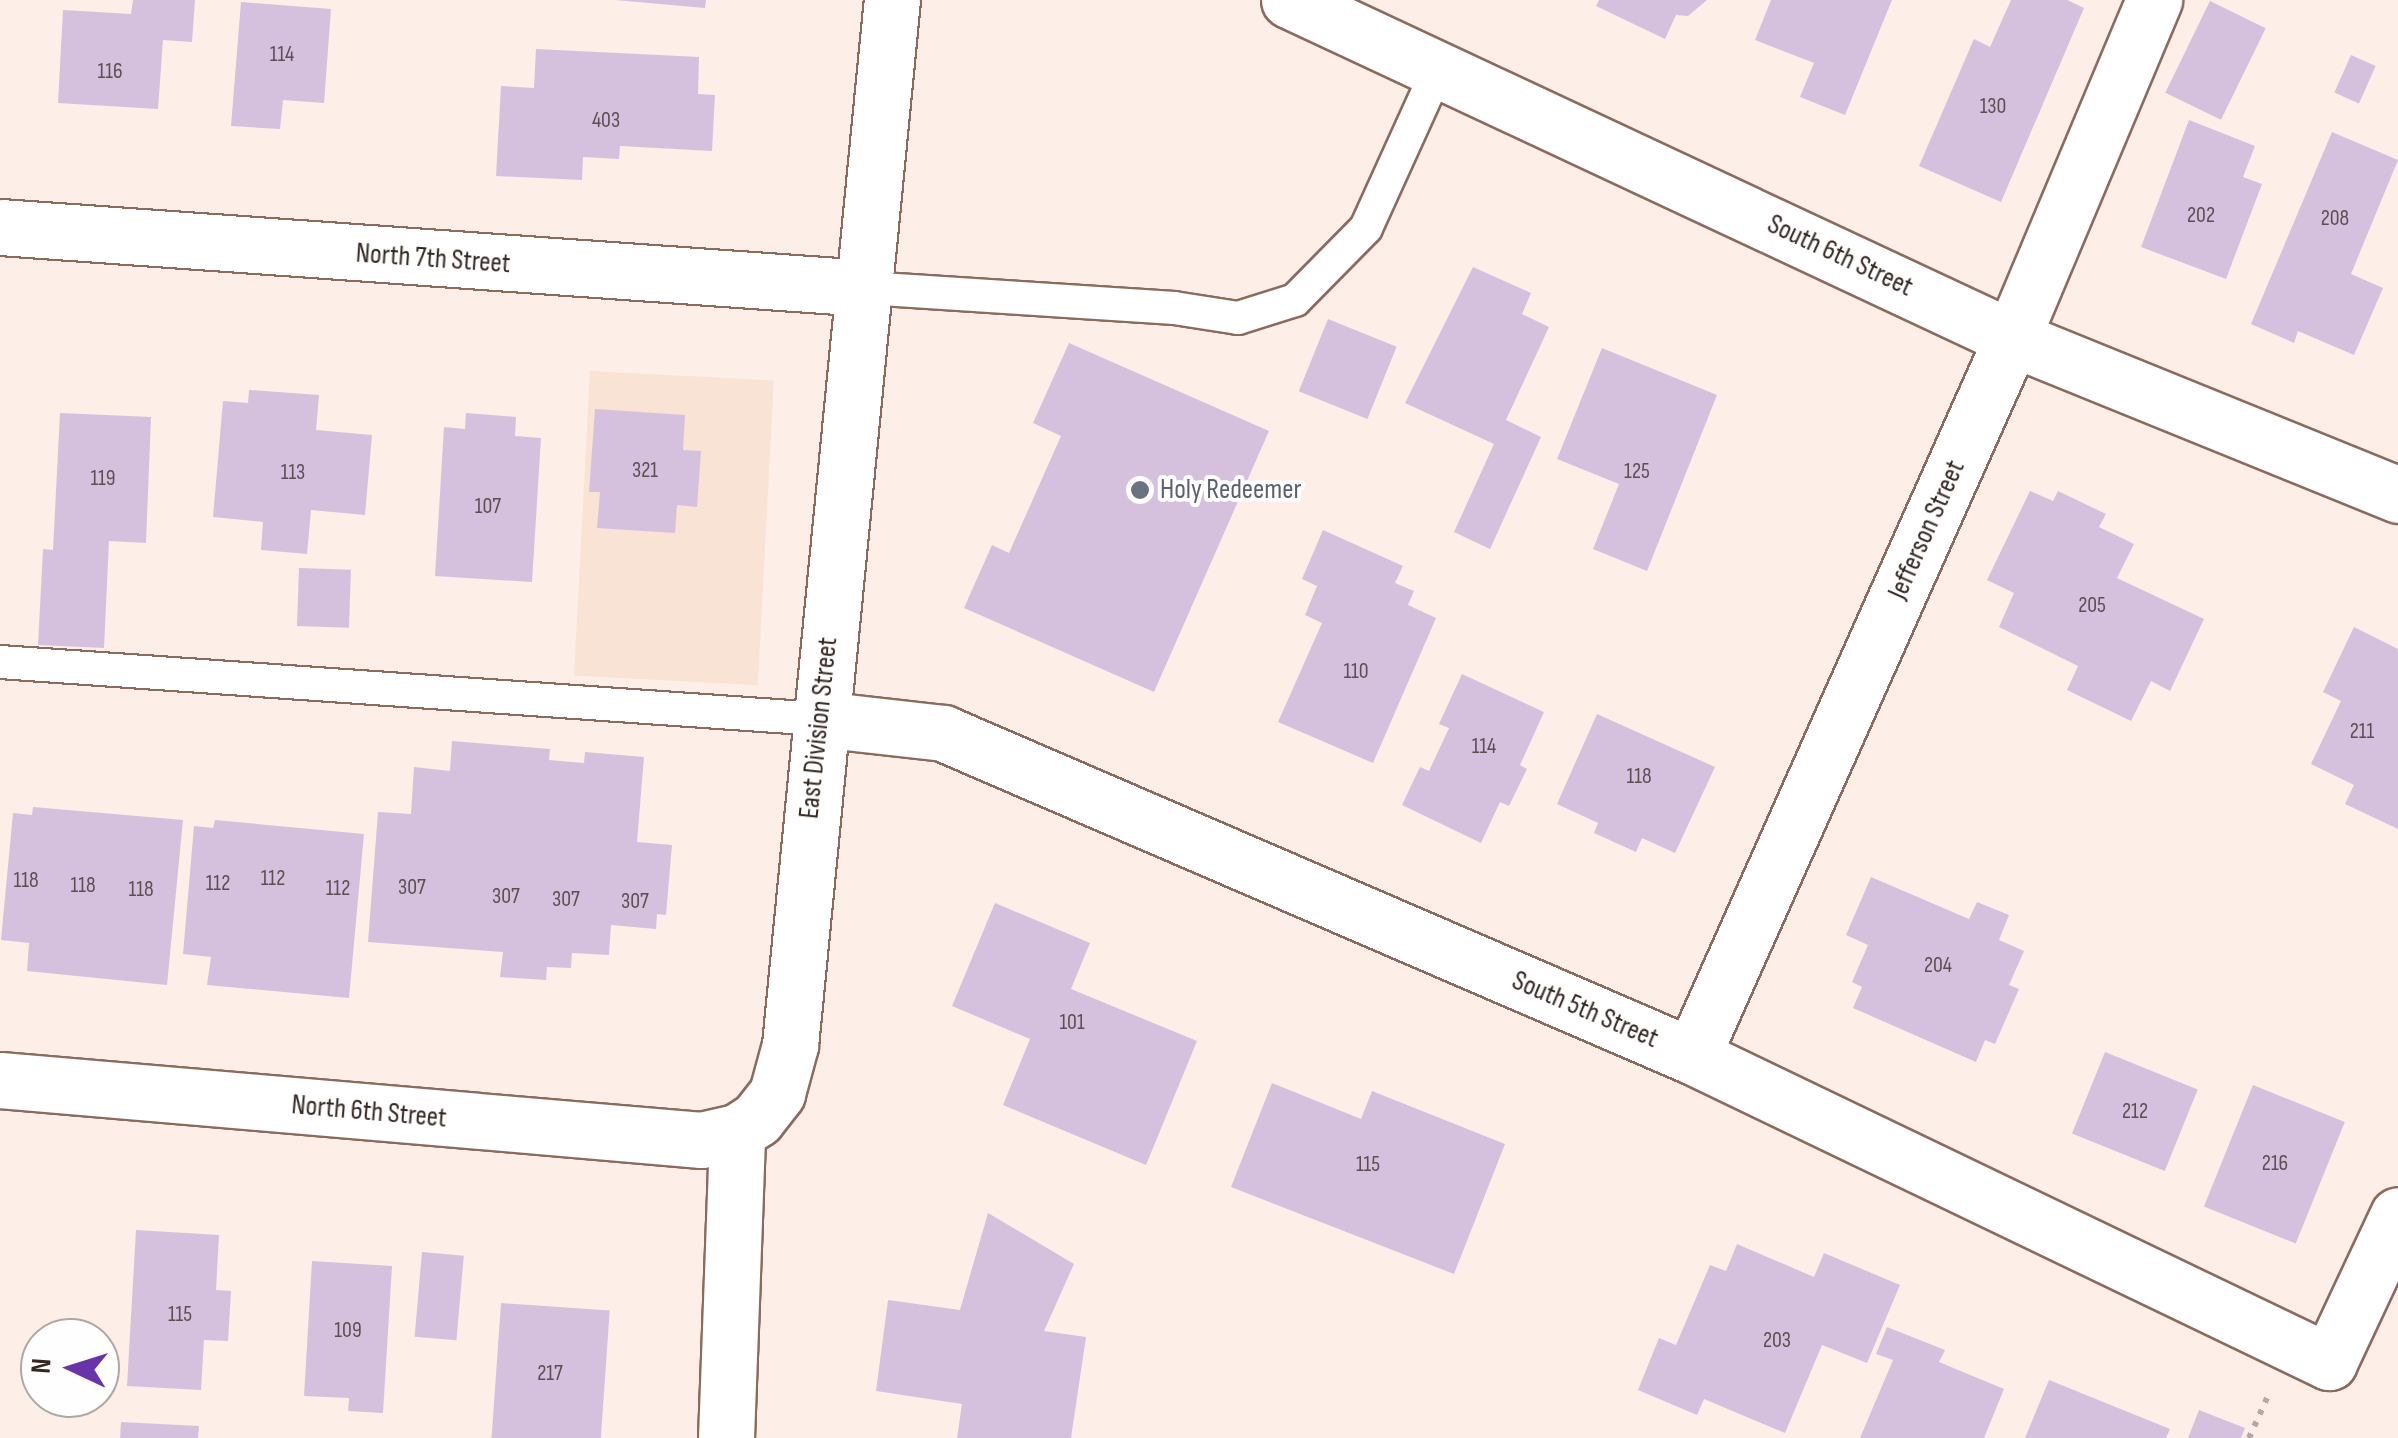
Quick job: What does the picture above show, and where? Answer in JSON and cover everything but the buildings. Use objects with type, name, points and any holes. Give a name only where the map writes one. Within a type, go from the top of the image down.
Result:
[{"type":"street","name":"East Division Street","points":[[737,1132],[778,1094],[790,1045],[892,0]]},
{"type":"street","name":"South 6th Street","points":[[1289,0],[1439,66],[2012,338],[2398,496]]},
{"type":"street","name":"Jefferson Street","points":[[1692,1056],[2012,338],[2154,0]]},
{"type":"street","name":"North 7th Street","points":[[0,226],[866,288]]},
{"type":"street","name":"South 5th Street","points":[[819,718],[943,733],[1692,1056],[2328,1362],[2398,1214]]},
{"type":"street","name":"North 6th Street","points":[[0,1080],[700,1140],[737,1132]]},
{"type":"street","points":[[726,1438],[737,1132]]},
{"type":"lane","points":[[866,288],[1174,308],[1238,318],[1294,300],[1366,228],[1439,66]]},
{"type":"lane","points":[[0,662],[819,718]]},
{"type":"path","points":[[2249,1438],[2263,1409]]},
{"type":"shaded area","points":[[590,371],[774,381],[758,685],[574,676]]},
{"type":"place","name":"Holy Redeemer","points":[[1140,490]]}]
